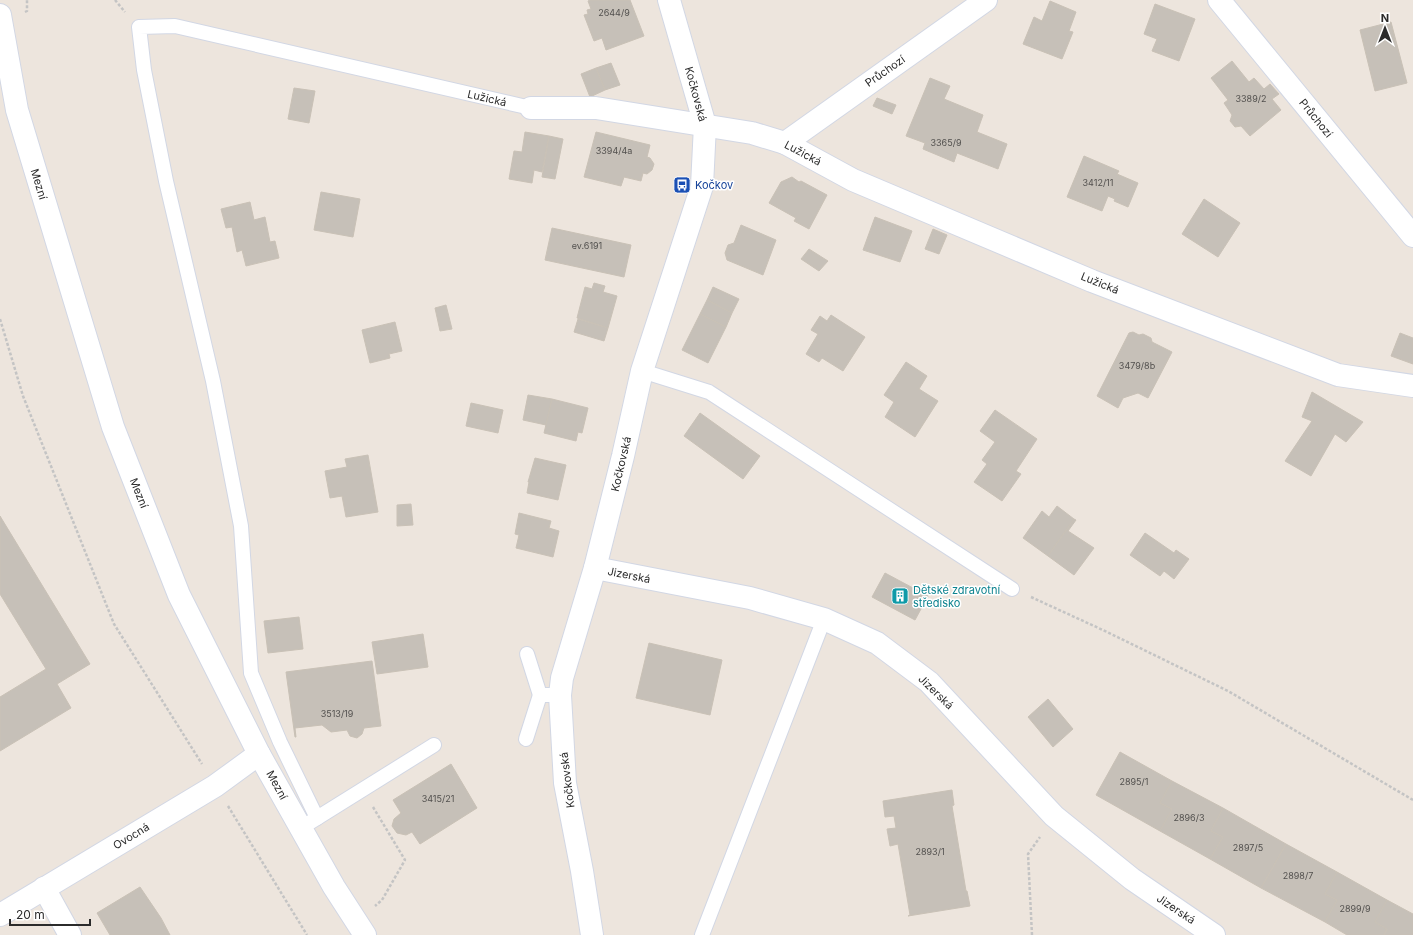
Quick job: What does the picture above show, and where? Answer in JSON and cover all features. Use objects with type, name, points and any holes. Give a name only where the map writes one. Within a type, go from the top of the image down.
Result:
[{"type":"street","name":"Kočkovská","points":[[592,935],[550,695],[562,678],[595,568],[623,456],[642,370],[702,186],[705,125],[669,0]]},
{"type":"street","name":"Průchozí","points":[[785,143],[986,0]]},
{"type":"street","name":"Průchozí","points":[[1219,0],[1413,236]]},
{"type":"street","name":"Mezní","points":[[0,15],[8,112],[113,427],[179,595],[259,754],[309,823],[334,887],[361,929]]},
{"type":"street","name":"Lužická","points":[[531,108],[596,108],[752,133],[785,143],[853,180],[1092,281],[1338,375],[1413,386]]},
{"type":"street","name":"Jizerská","points":[[595,568],[750,598],[824,619],[877,643],[929,682],[1054,816],[1132,879],[1214,935]]},
{"type":"street","name":"Ovocná","points":[[0,914],[215,786],[259,754]]},
{"type":"street","points":[[44,888],[70,935]]},
{"type":"lane","name":"Lužická","points":[[309,823],[280,742],[251,673],[241,526],[213,381],[166,181],[144,70],[139,27],[175,26],[531,108]]},
{"type":"lane","points":[[642,370],[709,392],[1012,589]]},
{"type":"lane","points":[[702,935],[824,619]]},
{"type":"lane","points":[[526,739],[550,695],[527,654]]},
{"type":"lane","points":[[309,823],[434,745]]},
{"type":"path","points":[[23,12],[27,11],[27,0]]},
{"type":"path","points":[[0,319],[23,396],[114,624],[307,935]]},
{"type":"path","points":[[1012,589],[1105,631],[1228,691],[1413,800]]},
{"type":"path","points":[[361,929],[382,900],[405,860],[362,790]]},
{"type":"path","points":[[1032,935],[1028,854],[1054,816]]},
{"type":"building","points":[[630,0],[644,36],[606,50],[602,38],[594,41],[584,15],[588,14],[587,10],[591,9],[588,1]]},
{"type":"building","points":[[1050,1],[1076,12],[1069,31],[1073,32],[1062,59],[1023,44],[1034,17],[1042,21]]},
{"type":"building","points":[[1155,4],[1195,19],[1179,61],[1152,51],[1157,39],[1144,34]]},
{"type":"building","points":[[1391,22],[1407,83],[1375,91],[1360,30]]},
{"type":"building","points":[[1232,61],[1249,82],[1254,78],[1264,89],[1270,84],[1279,94],[1272,99],[1281,110],[1250,136],[1241,126],[1235,127],[1230,121],[1232,115],[1224,103],[1228,100],[1211,78]]},
{"type":"building","points":[[611,63],[620,85],[605,90],[596,68]]},
{"type":"building","points":[[596,68],[605,90],[590,97],[581,74]]},
{"type":"building","points":[[930,78],[950,86],[944,99],[983,115],[977,132],[1007,144],[998,169],[957,153],[954,162],[923,149],[925,143],[906,136]]},
{"type":"building","points":[[294,88],[315,91],[309,123],[288,119]]},
{"type":"building","points":[[877,98],[896,105],[892,114],[873,106]]},
{"type":"building","points":[[525,132],[549,136],[542,172],[534,170],[532,183],[509,179],[514,151],[522,152]]},
{"type":"building","points":[[596,132],[650,145],[647,157],[650,158],[654,164],[652,170],[647,174],[643,173],[641,181],[624,177],[621,186],[584,177]]},
{"type":"building","points":[[549,136],[563,139],[555,179],[542,177]]},
{"type":"building","points":[[1084,156],[1119,171],[1117,174],[1138,183],[1128,207],[1114,201],[1115,199],[1108,196],[1102,211],[1067,197]]},
{"type":"building","points":[[792,177],[799,182],[801,181],[827,195],[809,229],[794,221],[796,218],[769,203],[781,182]]},
{"type":"building","points":[[321,192],[360,199],[353,237],[314,230]]},
{"type":"building","points":[[1204,199],[1240,223],[1218,257],[1182,234]]},
{"type":"building","points":[[250,202],[254,220],[265,217],[270,242],[275,241],[279,258],[246,266],[242,250],[237,252],[232,227],[226,228],[221,209]]},
{"type":"building","points":[[875,217],[912,231],[900,262],[863,250]]},
{"type":"building","points":[[741,225],[776,240],[763,275],[727,260],[725,253],[728,245],[734,243]]},
{"type":"building","points":[[552,228],[631,245],[624,277],[545,260]]},
{"type":"building","points":[[933,229],[947,235],[939,254],[925,249]]},
{"type":"building","points":[[809,249],[828,261],[819,271],[801,259]]},
{"type":"building","points":[[594,283],[605,286],[603,292],[617,296],[608,328],[577,318],[585,287],[592,289]]},
{"type":"building","points":[[713,287],[739,299],[732,313],[707,300]]},
{"type":"building","points":[[707,300],[732,313],[726,327],[700,314]]},
{"type":"building","points":[[446,305],[452,329],[440,331],[435,308]]},
{"type":"building","points":[[700,314],[726,327],[708,363],[682,350]]},
{"type":"building","points":[[831,315],[865,337],[843,371],[822,358],[819,362],[806,354],[818,334],[811,330],[820,316],[827,321]]},
{"type":"building","points":[[578,319],[608,328],[604,341],[574,332]]},
{"type":"building","points":[[395,322],[402,351],[389,354],[390,358],[370,363],[362,330]]},
{"type":"building","points":[[1133,332],[1139,335],[1143,334],[1151,338],[1152,342],[1172,352],[1148,398],[1138,393],[1123,398],[1118,408],[1097,396],[1129,333]]},
{"type":"building","points":[[1400,333],[1413,338],[1413,364],[1391,356]]},
{"type":"building","points":[[906,362],[927,376],[919,389],[938,401],[915,437],[885,417],[894,402],[884,395]]},
{"type":"building","points":[[1312,392],[1363,422],[1346,442],[1335,434],[1311,476],[1285,461],[1312,421],[1302,417]]},
{"type":"building","points":[[528,395],[552,399],[546,425],[523,420]]},
{"type":"building","points":[[552,399],[588,408],[582,433],[578,432],[576,441],[544,433]]},
{"type":"building","points":[[471,403],[503,410],[498,433],[466,426]]},
{"type":"building","points":[[995,410],[1037,439],[1016,471],[1021,474],[1002,501],[974,482],[987,464],[982,460],[995,442],[980,431]]},
{"type":"building","points":[[700,413],[760,456],[743,479],[684,436]]},
{"type":"building","points":[[368,455],[378,512],[346,517],[342,496],[330,498],[325,471],[347,467],[345,459]]},
{"type":"building","points":[[535,458],[566,465],[558,500],[527,493],[528,482]]},
{"type":"building","points":[[411,504],[413,525],[397,526],[397,505]]},
{"type":"building","points":[[1057,506],[1074,519],[1048,556],[1023,538],[1042,511],[1049,517]]},
{"type":"building","points":[[519,513],[551,521],[549,528],[559,531],[553,557],[516,548],[519,535],[515,534]]},
{"type":"building","points":[[0,516],[90,664],[57,684],[71,708],[0,751],[0,697],[46,669],[0,594]]},
{"type":"building","points":[[1074,519],[1076,520],[1068,531],[1094,548],[1074,575],[1048,556]]},
{"type":"building","points":[[1145,533],[1174,553],[1176,550],[1189,559],[1174,579],[1164,571],[1160,576],[1130,555]]},
{"type":"building","name":"Dětské zdravotní středisko","points":[[885,573],[928,596],[915,620],[872,597]]},
{"type":"building","points":[[299,617],[303,649],[268,653],[264,621]]},
{"type":"building","points":[[423,634],[428,667],[377,674],[372,642]]},
{"type":"building","points":[[649,643],[722,660],[710,715],[636,698]]},
{"type":"building","points":[[372,661],[381,726],[364,728],[362,734],[357,738],[350,736],[347,730],[331,732],[322,725],[295,728],[295,737],[286,672]]},
{"type":"building","points":[[1048,699],[1073,729],[1053,747],[1028,717]]},
{"type":"building","points":[[1120,752],[1172,781],[1160,803],[1172,809],[1160,831],[1096,795]]},
{"type":"building","points":[[451,764],[477,808],[420,844],[412,832],[406,835],[397,833],[392,826],[394,819],[401,813],[393,800]]},
{"type":"building","points":[[1172,781],[1223,808],[1211,831],[1223,837],[1210,859],[1160,831],[1172,809],[1160,803]]},
{"type":"building","points":[[952,790],[954,805],[952,806],[966,891],[970,906],[908,916],[910,915],[898,844],[890,846],[887,829],[896,828],[894,816],[885,817],[883,801]]},
{"type":"building","points":[[1223,808],[1286,844],[1261,888],[1210,859],[1223,837],[1211,831]]},
{"type":"building","points":[[1286,844],[1337,872],[1325,894],[1337,900],[1325,922],[1261,888]]},
{"type":"building","points":[[1337,872],[1387,900],[1375,922],[1387,929],[1384,935],[1347,935],[1325,922],[1337,900],[1325,894]]},
{"type":"building","points":[[140,887],[161,918],[170,935],[110,935],[97,913]]},
{"type":"building","points":[[1387,900],[1413,914],[1413,935],[1384,935],[1387,929],[1375,922]]},
{"type":"place","name":"Kočkov","points":[[682,185]]},
{"type":"place","name":"Dětské zdravotní středisko","points":[[900,596]]}]
